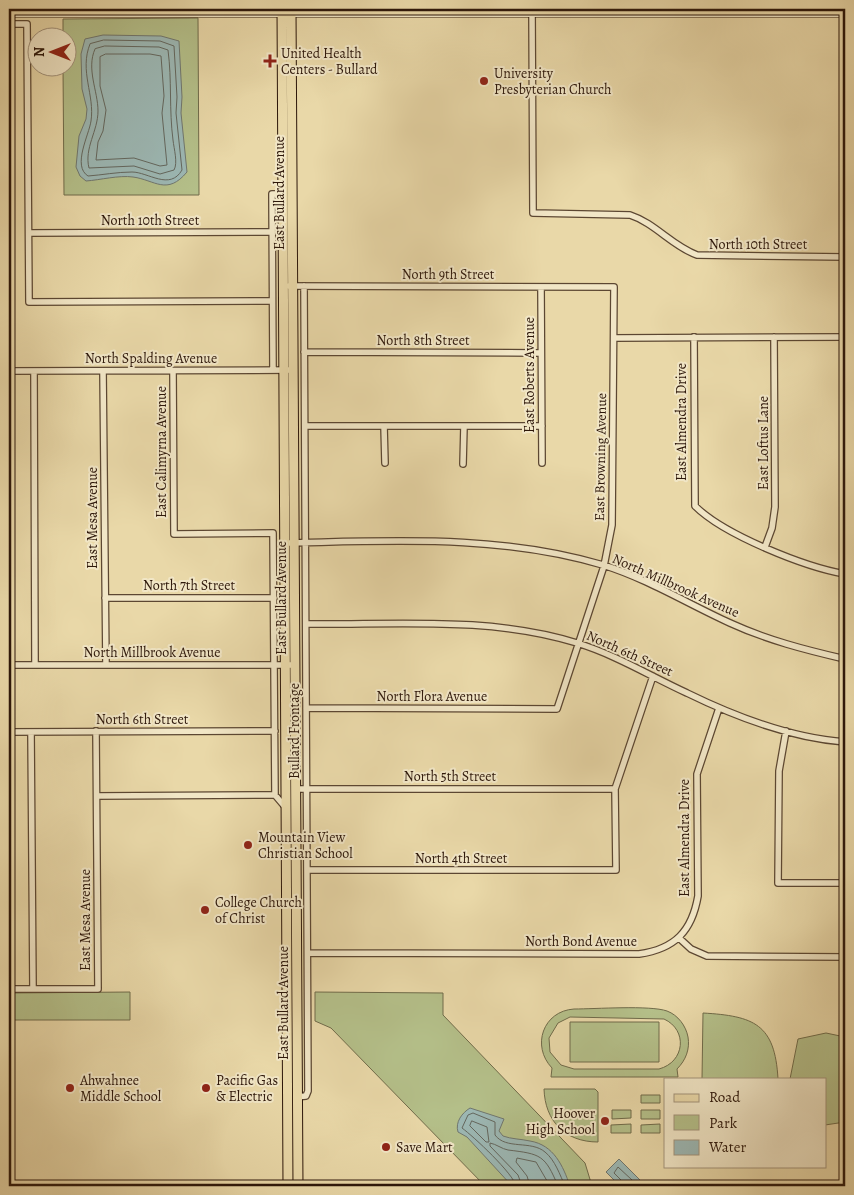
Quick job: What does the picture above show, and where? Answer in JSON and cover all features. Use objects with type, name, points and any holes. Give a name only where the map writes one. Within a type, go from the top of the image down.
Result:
[{"type":"main road","points":[[9,13],[532,10],[845,13]]},
{"type":"main road","name":"East Bullard Avenue","points":[[286,11],[282,194],[286,919],[292,1097],[298,1186]]},
{"type":"main road","name":"East Bullard Avenue","points":[[286,11],[294,370],[297,976],[292,1097],[288,1136],[288,1186]]},
{"type":"main road","points":[[286,919],[292,924],[292,954],[297,976]]},
{"type":"main road","points":[[288,1136],[293,1147],[293,1186]]},
{"type":"street","name":"North 10th Street","points":[[532,10],[533,213],[630,214],[648,223],[682,249],[697,256],[845,257]]},
{"type":"street","points":[[9,24],[27,24],[29,302],[272,301]]},
{"type":"street","points":[[272,370],[272,194],[282,194]]},
{"type":"street","name":"North 10th Street","points":[[29,232],[272,232]]},
{"type":"street","name":"North 9th Street","points":[[283,286],[614,287]]},
{"type":"street","name":"Bullard Frontage","points":[[292,1097],[306,1096],[308,1093],[304,286]]},
{"type":"street","name":"East Roberts Avenue","points":[[541,287],[542,462]]},
{"type":"street","name":"East Browning Avenue","points":[[557,710],[604,566],[609,543],[614,505],[614,287]]},
{"type":"street","name":"East Almendra Drive","points":[[694,337],[695,506],[728,528],[765,547]]},
{"type":"street","name":"East Loftus Lane","points":[[765,547],[772,528],[775,507],[774,337]]},
{"type":"street","points":[[614,338],[845,337]]},
{"type":"street","name":"North 8th Street","points":[[304,352],[541,353]]},
{"type":"street","name":"North Spalding Avenue","points":[[9,371],[294,370]]},
{"type":"street","points":[[34,371],[35,665]]},
{"type":"street","name":"East Mesa Avenue","points":[[104,371],[106,665]]},
{"type":"street","name":"East Calimyrna Avenue","points":[[173,371],[174,534],[273,533],[274,598]]},
{"type":"street","points":[[305,426],[542,426]]},
{"type":"street","points":[[384,426],[385,463]]},
{"type":"street","points":[[463,464],[464,426]]},
{"type":"street","name":"North Millbrook Avenue","points":[[284,543],[498,544],[553,553],[604,566],[650,584],[731,624],[758,635],[809,651],[845,659]]},
{"type":"street","points":[[765,547],[798,561],[845,574]]},
{"type":"street","name":"North 7th Street","points":[[105,598],[274,598]]},
{"type":"street","points":[[274,598],[275,796],[286,808]]},
{"type":"street","name":"North 6th Street","points":[[306,624],[473,625],[535,632],[579,644],[606,654],[719,708],[786,731],[813,738],[845,742]]},
{"type":"street","name":"North Millbrook Avenue","points":[[9,665],[295,665]]},
{"type":"street","points":[[615,788],[653,676]]},
{"type":"street","name":"North Flora Avenue","points":[[306,708],[557,710]]},
{"type":"street","name":"East Almendra Drive","points":[[679,938],[693,919],[698,896],[697,774],[719,708]]},
{"type":"street","name":"North 6th Street","points":[[9,732],[275,731]]},
{"type":"street","points":[[786,731],[778,772],[778,883],[845,882]]},
{"type":"street","points":[[9,989],[32,989],[31,732]]},
{"type":"street","name":"East Mesa Avenue","points":[[32,989],[98,989],[96,732]]},
{"type":"street","name":"North 5th Street","points":[[286,789],[615,788]]},
{"type":"street","name":"North 4th Street","points":[[307,870],[616,870],[615,788]]},
{"type":"street","points":[[97,796],[275,796]]},
{"type":"street","points":[[679,938],[691,949],[707,956],[845,957]]},
{"type":"street","name":"North Bond Avenue","points":[[308,953],[639,954],[660,949],[679,938]]},
{"type":"green space","points":[[198,18],[199,195],[64,195],[63,78],[78,78],[78,28],[63,28],[63,19]]},
{"type":"green space","points":[[130,992],[130,1020],[9,1020],[9,993]]},
{"type":"green space","points":[[315,992],[443,993],[443,1015],[585,1163],[592,1186],[485,1186],[331,1028],[315,1021]]},
{"type":"green space","points":[[636,1008],[659,1009],[675,1015],[681,1021],[688,1037],[688,1050],[683,1062],[677,1069],[678,1077],[551,1077],[552,1068],[542,1050],[542,1040],[548,1023],[563,1011],[574,1009]],"holes":[[[570,1017],[664,1019],[677,1030],[680,1046],[674,1060],[659,1069],[574,1069],[561,1065],[550,1052],[549,1038],[558,1023]]]},
{"type":"green space","points":[[703,1013],[721,1014],[748,1021],[758,1026],[766,1035],[776,1060],[778,1078],[702,1078]]},
{"type":"green space","points":[[570,1022],[659,1022],[659,1062],[570,1062]]},
{"type":"green space","points":[[826,1033],[845,1037],[845,1122],[826,1125],[826,1078],[790,1078],[798,1039]]},
{"type":"green space","points":[[544,1089],[595,1089],[598,1092],[598,1142],[576,1138],[567,1134],[559,1127],[548,1111]]},
{"type":"green space","points":[[641,1095],[660,1095],[660,1103],[641,1103]]},
{"type":"green space","points":[[612,1110],[631,1110],[631,1118],[612,1119]]},
{"type":"green space","points":[[641,1110],[660,1110],[660,1119],[641,1119]]},
{"type":"green space","points":[[631,1124],[631,1133],[611,1133],[611,1125]]},
{"type":"green space","points":[[660,1124],[660,1133],[641,1133],[641,1125]]},
{"type":"water","points":[[103,35],[161,36],[179,41],[181,113],[187,172],[173,183],[161,185],[133,177],[86,181],[80,176],[76,167],[79,136],[86,119],[87,109],[82,89],[81,54],[85,39]]},
{"type":"water","points":[[470,1108],[504,1119],[499,1131],[503,1136],[538,1143],[545,1147],[561,1164],[570,1186],[512,1186],[467,1137],[458,1132],[457,1125],[460,1118]]},
{"type":"water","points":[[619,1159],[641,1181],[635,1186],[620,1186],[606,1172]]},
{"type":"place","name":"United Health Centers - Bullard","points":[[270,61]]},
{"type":"place","name":"University Presbyterian Church","points":[[484,81]]},
{"type":"place","name":"Mountain View Christian School","points":[[248,845]]},
{"type":"place","name":"College Church of Christ","points":[[205,910]]},
{"type":"place","name":"Ahwahnee Middle School","points":[[70,1088]]},
{"type":"place","name":"Pacific Gas & Electric","points":[[206,1088]]},
{"type":"place","name":"Hoover High School","points":[[605,1121]]},
{"type":"place","name":"Save Mart","points":[[386,1147]]}]
